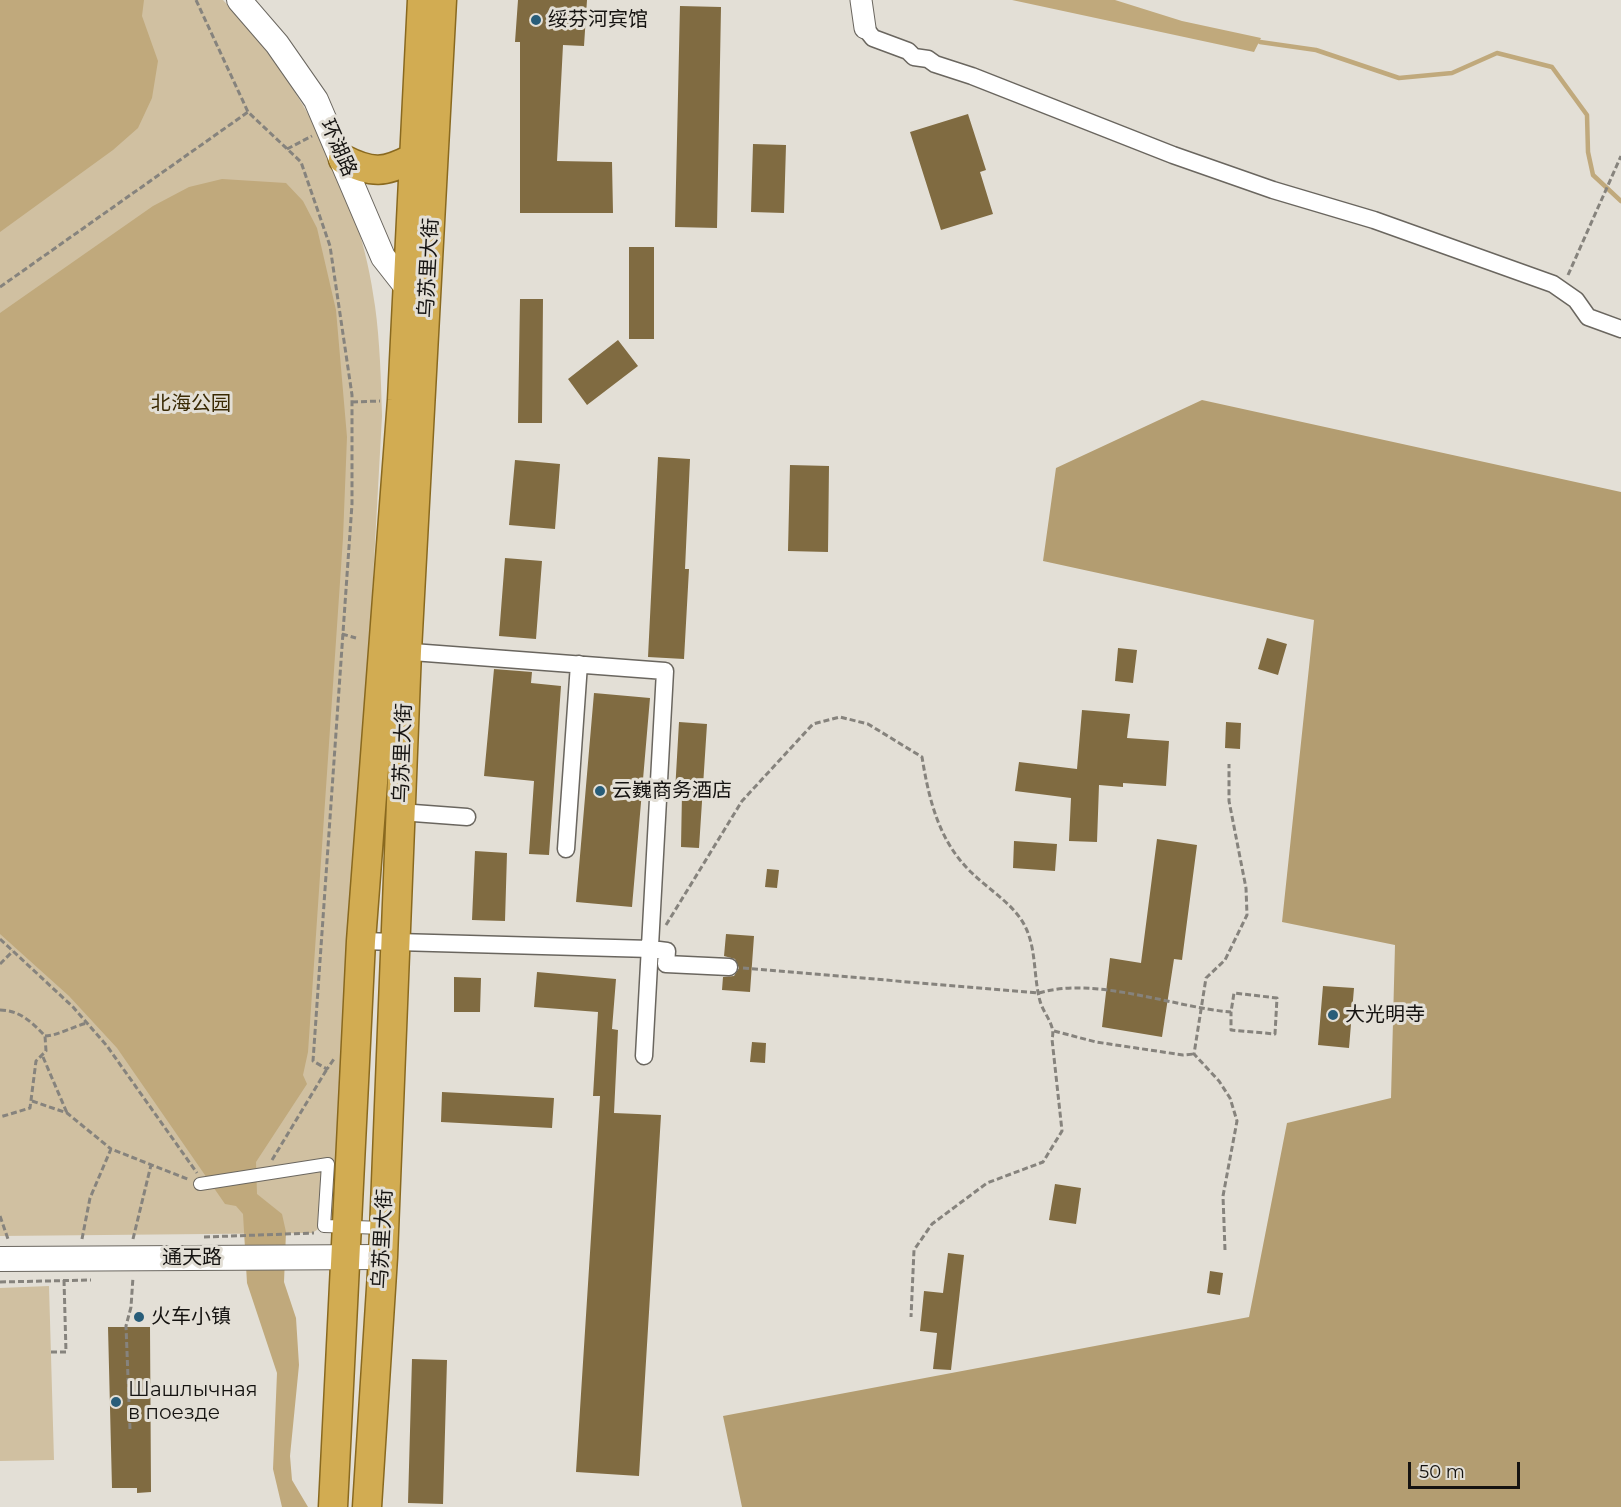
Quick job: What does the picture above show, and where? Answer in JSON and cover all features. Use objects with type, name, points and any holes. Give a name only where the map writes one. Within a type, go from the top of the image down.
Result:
[{"type":"highway","name":"乌苏里大街","points":[[367,1507],[383,1257],[400,812],[395,651],[402,400],[416,291],[413,158],[422,0]]},
{"type":"highway","name":"乌苏里大街","points":[[333,1501],[345,1257],[334,1230],[361,941],[395,651],[416,291],[442,0]]},
{"type":"highway","points":[[343,159],[372,171],[396,167],[413,158]]},
{"type":"main road","name":"环湖路","points":[[239,0],[301,76],[329,128],[383,257],[416,291]]},
{"type":"main road","name":"通天路","points":[[4,1250],[221,1258],[383,1257]]},
{"type":"street","points":[[861,0],[865,28],[873,38],[908,51],[914,57],[972,76],[1273,190],[1374,220],[1553,284],[1576,300],[1588,317],[1621,329]]},
{"type":"street","points":[[395,651],[665,671],[644,1056]]},
{"type":"street","points":[[566,849],[579,664]]},
{"type":"street","points":[[400,812],[467,817]]},
{"type":"street","points":[[361,941],[651,949],[667,951],[666,964],[729,967]]},
{"type":"street","points":[[200,1184],[328,1164],[324,1226],[334,1230],[384,1228]]},
{"type":"path","points":[[196,0],[248,112],[301,162],[330,246],[352,402],[352,504],[313,1061],[327,1069]]},
{"type":"path","points":[[0,287],[248,112]]},
{"type":"path","points":[[287,149],[329,128]]},
{"type":"path","points":[[1562,290],[1621,156]]},
{"type":"path","points":[[352,402],[402,400]]},
{"type":"path","points":[[342,634],[356,638]]},
{"type":"path","points":[[651,949],[742,801],[813,724],[840,717],[868,724],[922,757],[928,798],[943,834],[972,873],[991,887],[1018,915],[1029,933],[1039,993],[1054,1031],[1052,1040],[1056,1093],[1062,1131],[1043,1162],[987,1183],[932,1224],[914,1250],[911,1317]]},
{"type":"path","points":[[1194,1053],[1206,978],[1225,960],[1247,915],[1246,888],[1229,801],[1229,764]]},
{"type":"path","points":[[0,939],[87,1023],[107,1046],[195,1168],[200,1184]]},
{"type":"path","points":[[0,964],[13,951]]},
{"type":"path","points":[[729,967],[1039,993],[1051,990],[1101,990],[1201,1009],[1231,1012]]},
{"type":"path","points":[[1234,993],[1277,998],[1275,1034],[1231,1030],[1231,1012],[1234,993]]},
{"type":"path","points":[[0,1010],[12,1010],[32,1022],[45,1036],[46,1051],[36,1061],[30,1108],[0,1117]]},
{"type":"path","points":[[45,1036],[54,1036],[66,1028],[87,1023]]},
{"type":"path","points":[[1054,1031],[1096,1042],[1183,1055],[1194,1053]]},
{"type":"path","points":[[1194,1053],[1219,1081],[1230,1098],[1237,1121],[1223,1196],[1225,1250]]},
{"type":"path","points":[[43,1056],[67,1113]]},
{"type":"path","points":[[265,1173],[336,1056]]},
{"type":"path","points":[[32,1101],[67,1113],[111,1149],[200,1184]]},
{"type":"path","points":[[82,1240],[90,1198],[111,1149]]},
{"type":"path","points":[[144,1239],[132,1239],[152,1165]]},
{"type":"path","points":[[0,1216],[4,1250]]},
{"type":"path","points":[[200,1237],[334,1230]]},
{"type":"path","points":[[121,1279],[133,1278],[131,1307],[126,1326],[130,1430]]},
{"type":"path","points":[[0,1282],[98,1279]]},
{"type":"path","points":[[51,1352],[66,1352],[64,1280]]},
{"type":"green space","name":"北海公园","points":[[0,0],[223,0],[278,67],[302,103],[323,141],[356,222],[368,264],[378,333],[382,416],[339,1195],[331,1221],[312,1233],[0,1236]]},
{"type":"green space","points":[[49,1286],[54,1460],[0,1461],[0,1288]]},
{"type":"shaded area","points":[[0,0],[144,0],[142,16],[158,61],[152,98],[138,128],[113,150],[0,232]]},
{"type":"shaded area","points":[[1012,0],[1115,0],[1182,21],[1261,38],[1254,52]]},
{"type":"shaded area","name":"北海公园","points":[[222,179],[286,183],[303,201],[317,228],[336,310],[347,437],[343,538],[308,1052],[303,1075],[307,1084],[256,1162],[257,1194],[282,1214],[286,1232],[284,1282],[296,1318],[299,1365],[290,1456],[292,1480],[308,1507],[282,1507],[273,1469],[277,1373],[247,1283],[243,1214],[236,1206],[225,1204],[117,1048],[69,996],[0,934],[0,313],[153,206],[189,187]]},
{"type":"shaded area","points":[[1202,400],[1621,492],[1621,1507],[742,1507],[723,1416],[1249,1317],[1287,1123],[1391,1098],[1395,945],[1282,922],[1314,620],[1043,561],[1056,468]]},
{"type":"building","points":[[518,0],[587,0],[584,46],[563,45],[557,161],[612,162],[613,213],[520,213],[520,42],[515,42]]},
{"type":"building","points":[[680,6],[721,7],[717,228],[675,227]]},
{"type":"building","points":[[968,114],[986,170],[980,172],[993,214],[941,230],[910,132]]},
{"type":"building","points":[[753,144],[786,145],[784,213],[751,212]]},
{"type":"building","points":[[629,247],[654,247],[654,339],[629,339]]},
{"type":"building","points":[[520,299],[543,299],[542,423],[518,423]]},
{"type":"building","points":[[618,340],[638,366],[587,405],[568,379]]},
{"type":"building","points":[[658,457],[690,459],[685,569],[689,569],[684,659],[648,657]]},
{"type":"building","points":[[515,460],[560,464],[555,529],[509,525]]},
{"type":"building","points":[[790,465],[829,466],[828,552],[788,551]]},
{"type":"building","points":[[505,558],[542,561],[536,639],[499,636]]},
{"type":"building","points":[[1267,638],[1287,644],[1278,675],[1258,669]]},
{"type":"building","points":[[1118,648],[1137,650],[1133,683],[1115,681]]},
{"type":"building","points":[[494,669],[532,672],[531,683],[561,686],[549,855],[529,854],[534,781],[484,776]]},
{"type":"building","points":[[594,693],[650,698],[632,907],[576,902]]},
{"type":"building","points":[[1082,710],[1130,714],[1127,738],[1169,741],[1166,786],[1123,783],[1123,787],[1099,785],[1097,842],[1069,841],[1071,798],[1015,791],[1019,762],[1077,769]]},
{"type":"building","points":[[679,722],[707,724],[699,848],[681,847],[682,793],[675,792]]},
{"type":"building","points":[[1226,722],[1241,723],[1240,749],[1225,748]]},
{"type":"building","points":[[1157,839],[1197,845],[1182,960],[1174,959],[1162,1037],[1102,1027],[1110,958],[1141,963]]},
{"type":"building","points":[[1014,841],[1057,844],[1055,871],[1013,868]]},
{"type":"building","points":[[475,851],[507,853],[505,921],[472,920]]},
{"type":"building","points":[[767,869],[779,870],[777,888],[765,887]]},
{"type":"building","points":[[726,934],[754,936],[750,992],[722,990],[723,977],[734,976],[739,968],[735,959],[724,956]]},
{"type":"building","points":[[537,972],[616,979],[612,1029],[618,1030],[614,1113],[661,1115],[639,1476],[576,1472],[600,1096],[593,1096],[598,1012],[534,1007]]},
{"type":"building","points":[[454,977],[481,978],[480,1012],[454,1012]]},
{"type":"building","points":[[1323,986],[1354,988],[1349,1048],[1318,1045]]},
{"type":"building","points":[[752,1042],[766,1043],[765,1063],[750,1062]]},
{"type":"building","points":[[442,1092],[554,1098],[552,1128],[441,1122]]},
{"type":"building","points":[[1055,1184],[1081,1188],[1076,1224],[1049,1220]]},
{"type":"building","points":[[948,1253],[964,1255],[951,1370],[933,1369],[937,1333],[920,1331],[924,1291],[943,1293]]},
{"type":"building","points":[[1210,1271],[1223,1273],[1220,1295],[1207,1293]]},
{"type":"building","points":[[108,1327],[150,1327],[151,1492],[137,1493],[137,1488],[112,1488]]},
{"type":"building","points":[[412,1359],[447,1360],[443,1504],[408,1503]]},
{"type":"waterway","points":[[1260,42],[1316,50],[1399,78],[1452,73],[1497,53],[1552,67],[1587,115],[1588,152],[1593,175],[1621,201]]},
{"type":"place","name":"绥芬河宾馆","points":[[536,20]]},
{"type":"place","name":"云巍商务酒店","points":[[600,791]]},
{"type":"place","name":"大光明寺","points":[[1333,1015]]},
{"type":"place","name":"火车小镇","points":[[139,1317]]},
{"type":"place","name":"Шашлычная в поезде","points":[[116,1402]]}]
